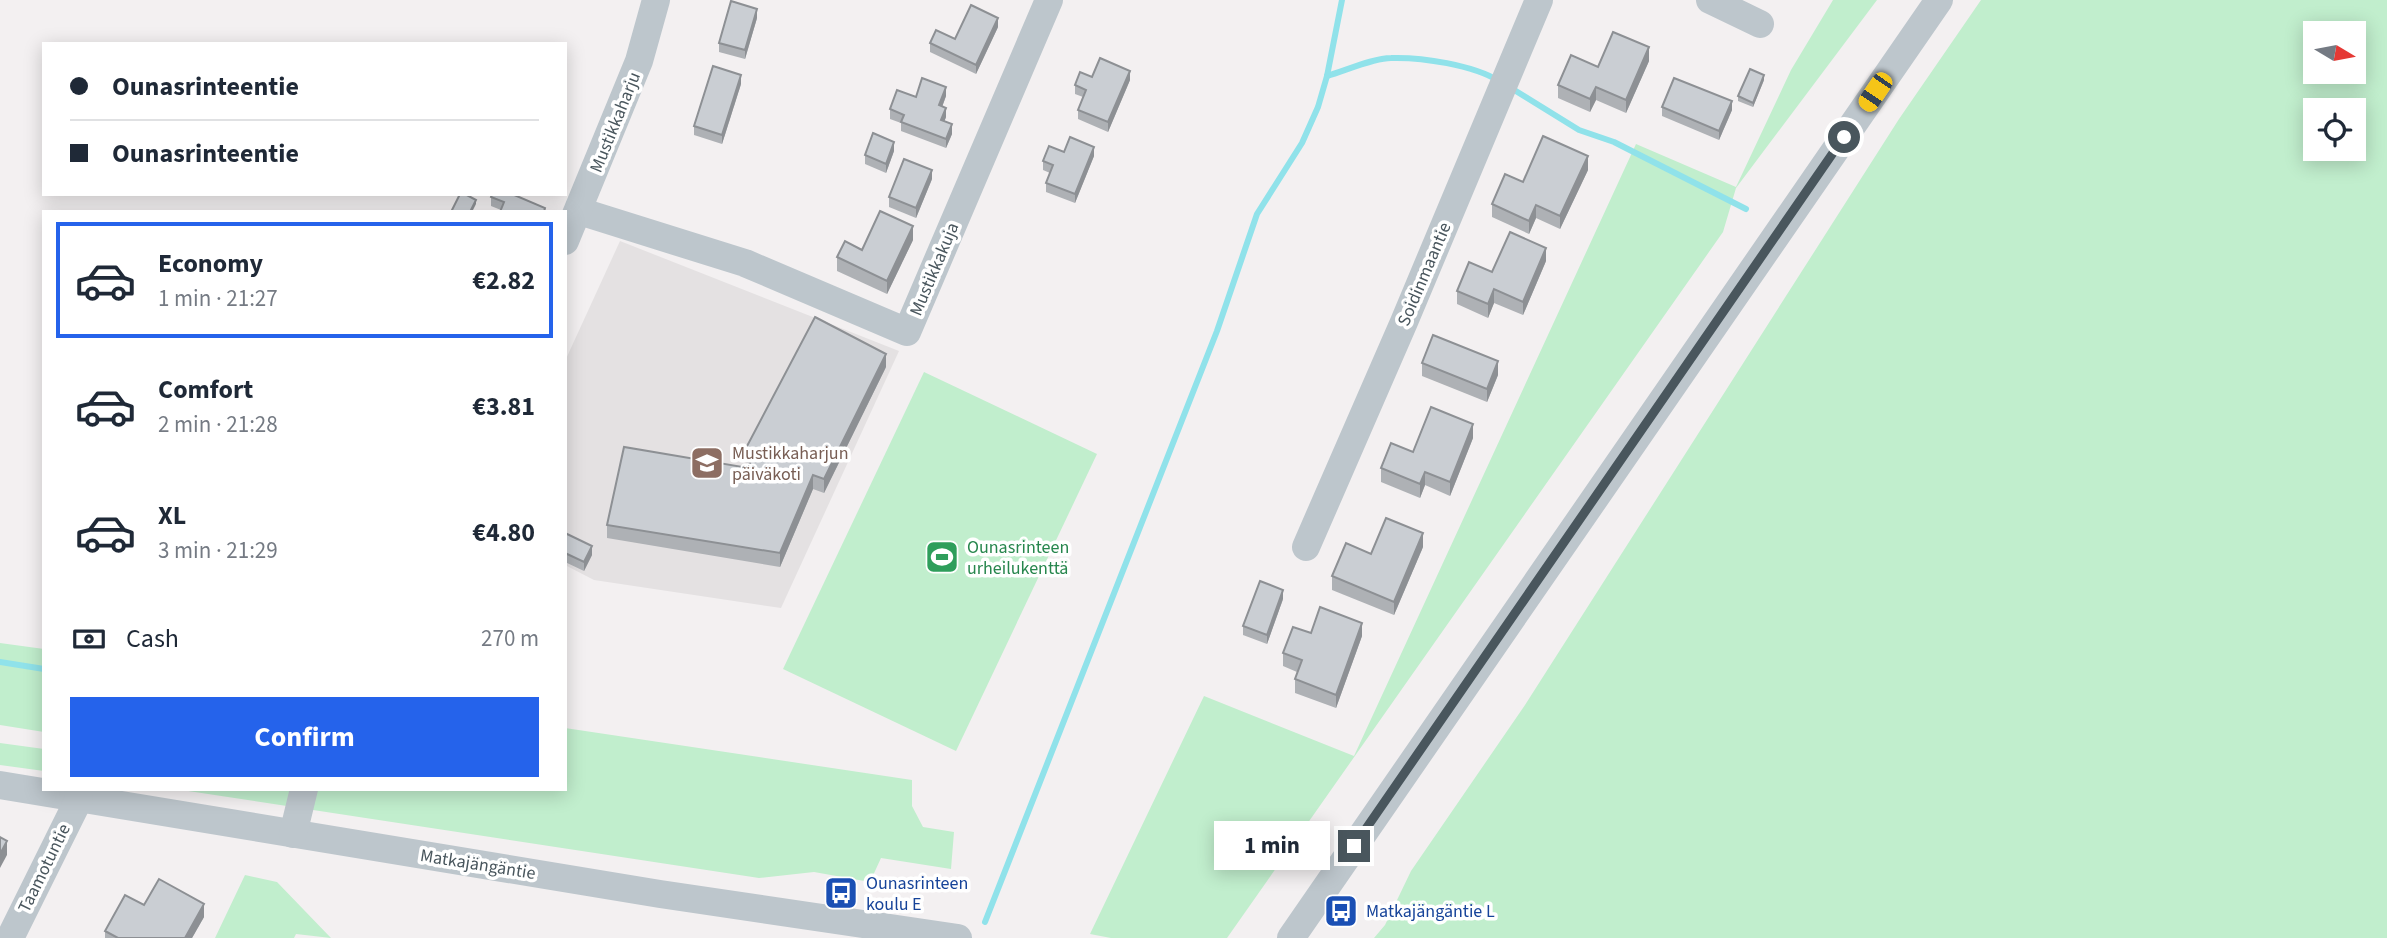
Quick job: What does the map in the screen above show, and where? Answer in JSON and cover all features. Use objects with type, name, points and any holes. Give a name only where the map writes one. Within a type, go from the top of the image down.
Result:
[{"type":"street","name":"Mustikkaharju","points":[[567,237],[639,61],[656,0]]},
{"type":"street","name":"Mustikkakuja","points":[[579,211],[745,263],[907,332],[1049,0]]},
{"type":"street","name":"Soidinmaantie","points":[[1306,547],[1539,0]]},
{"type":"street","points":[[1710,0],[1760,24]]},
{"type":"street","points":[[1291,938],[1939,0]]},
{"type":"street","name":"Matkajängäntie","points":[[0,785],[660,894],[958,938]]},
{"type":"street","points":[[293,834],[304,791]]},
{"type":"street","name":"Taamotuntie","points":[[10,938],[79,799]]},
{"type":"shaded area","name":"Mustikkaharjun päiväkoti","points":[[620,241],[899,351],[781,608],[594,580],[567,566],[567,357]]},
{"type":"green space","points":[[1833,0],[1877,0],[1736,188],[1723,232],[1227,938],[1111,938],[1090,934],[1204,696],[1354,756],[1636,144],[1736,187],[1791,70]]},
{"type":"green space","points":[[1981,0],[2387,0],[2387,938],[1374,938],[1385,925],[1411,871],[1525,705],[1899,119]]},
{"type":"green space","name":"Ounasrinteen urheilukenttä","points":[[924,372],[1097,454],[956,751],[783,669]]},
{"type":"green space","points":[[0,643],[42,649],[42,732],[0,725]]},
{"type":"green space","points":[[567,728],[912,780],[912,806],[923,827],[954,832],[951,869],[881,858],[870,882],[814,872],[759,878],[188,791],[567,791]]},
{"type":"green space","points":[[0,743],[42,749],[42,771],[0,765]]},
{"type":"green space","points":[[245,875],[277,882],[331,938],[296,934],[294,938],[215,938]]},
{"type":"building","points":[[731,1],[757,9],[745,50],[719,43]]},
{"type":"building","points":[[971,5],[998,18],[976,65],[930,43],[936,30],[955,39]]},
{"type":"building","points":[[1613,32],[1649,47],[1626,100],[1596,87],[1590,99],[1558,85],[1571,55],[1598,67]]},
{"type":"building","points":[[1100,58],[1130,71],[1108,122],[1078,110],[1086,90],[1075,85],[1080,72],[1092,77]]},
{"type":"building","points":[[713,66],[741,75],[722,135],[694,126]]},
{"type":"building","points":[[1750,69],[1764,75],[1753,103],[1738,96]]},
{"type":"building","points":[[922,78],[946,87],[939,105],[946,108],[941,120],[952,124],[946,139],[901,122],[904,115],[890,109],[897,90],[916,97]]},
{"type":"building","points":[[1674,78],[1732,101],[1719,131],[1662,107]]},
{"type":"building","points":[[873,133],[894,142],[886,164],[865,155]]},
{"type":"building","points":[[1543,136],[1588,156],[1560,216],[1536,205],[1529,221],[1492,204],[1505,174],[1523,182]]},
{"type":"building","points":[[1070,137],[1094,147],[1075,194],[1046,183],[1053,165],[1043,161],[1049,146],[1064,152]]},
{"type":"building","points":[[904,159],[932,170],[916,208],[889,197]]},
{"type":"building","points":[[459,196],[469,196],[476,200],[471,210],[452,210]]},
{"type":"building","points":[[517,196],[545,208],[501,210],[504,202],[491,197]]},
{"type":"building","points":[[880,211],[913,226],[887,281],[837,257],[845,241],[862,250]]},
{"type":"building","points":[[1510,232],[1546,248],[1523,302],[1494,289],[1488,304],[1457,291],[1469,262],[1492,272]]},
{"type":"building","points":[[815,317],[886,354],[824,479],[813,475],[780,553],[607,525],[624,447],[748,468],[754,452],[746,448]]},
{"type":"building","points":[[1433,335],[1498,361],[1487,389],[1422,363]]},
{"type":"building","points":[[1431,407],[1473,424],[1450,482],[1425,472],[1420,484],[1381,468],[1391,443],[1413,452]]},
{"type":"building","points":[[1386,518],[1423,533],[1394,602],[1332,576],[1346,543],[1371,554]]},
{"type":"building","points":[[567,534],[592,546],[584,562],[567,554]]},
{"type":"building","points":[[1260,581],[1283,590],[1267,635],[1243,626]]},
{"type":"building","points":[[1320,607],[1362,623],[1336,695],[1295,679],[1302,660],[1283,653],[1293,627],[1311,633]]},
{"type":"building","points":[[0,837],[7,841],[0,854]]},
{"type":"building","points":[[159,879],[204,904],[185,938],[118,938],[105,931],[125,895],[144,905]]},
{"type":"waterway","points":[[985,922],[1217,331],[1257,214],[1302,143],[1318,107],[1342,0]]},
{"type":"waterway","points":[[1327,76],[1376,60],[1403,58],[1462,66],[1499,81]]},
{"type":"waterway","points":[[1511,88],[1579,130],[1614,142],[1746,209]]},
{"type":"waterway","points":[[0,662],[42,669]]},
{"type":"place","name":"Mustikkaharjun päiväkoti","points":[[707,463]]},
{"type":"place","name":"Ounasrinteen urheilukenttä","points":[[942,557]]},
{"type":"place","name":"Ounasrinteen koulu E","points":[[841,893]]},
{"type":"place","name":"Matkajängäntie L","points":[[1341,911]]},
{"type":"route","points":[[1354,846],[1844,137]]}]
